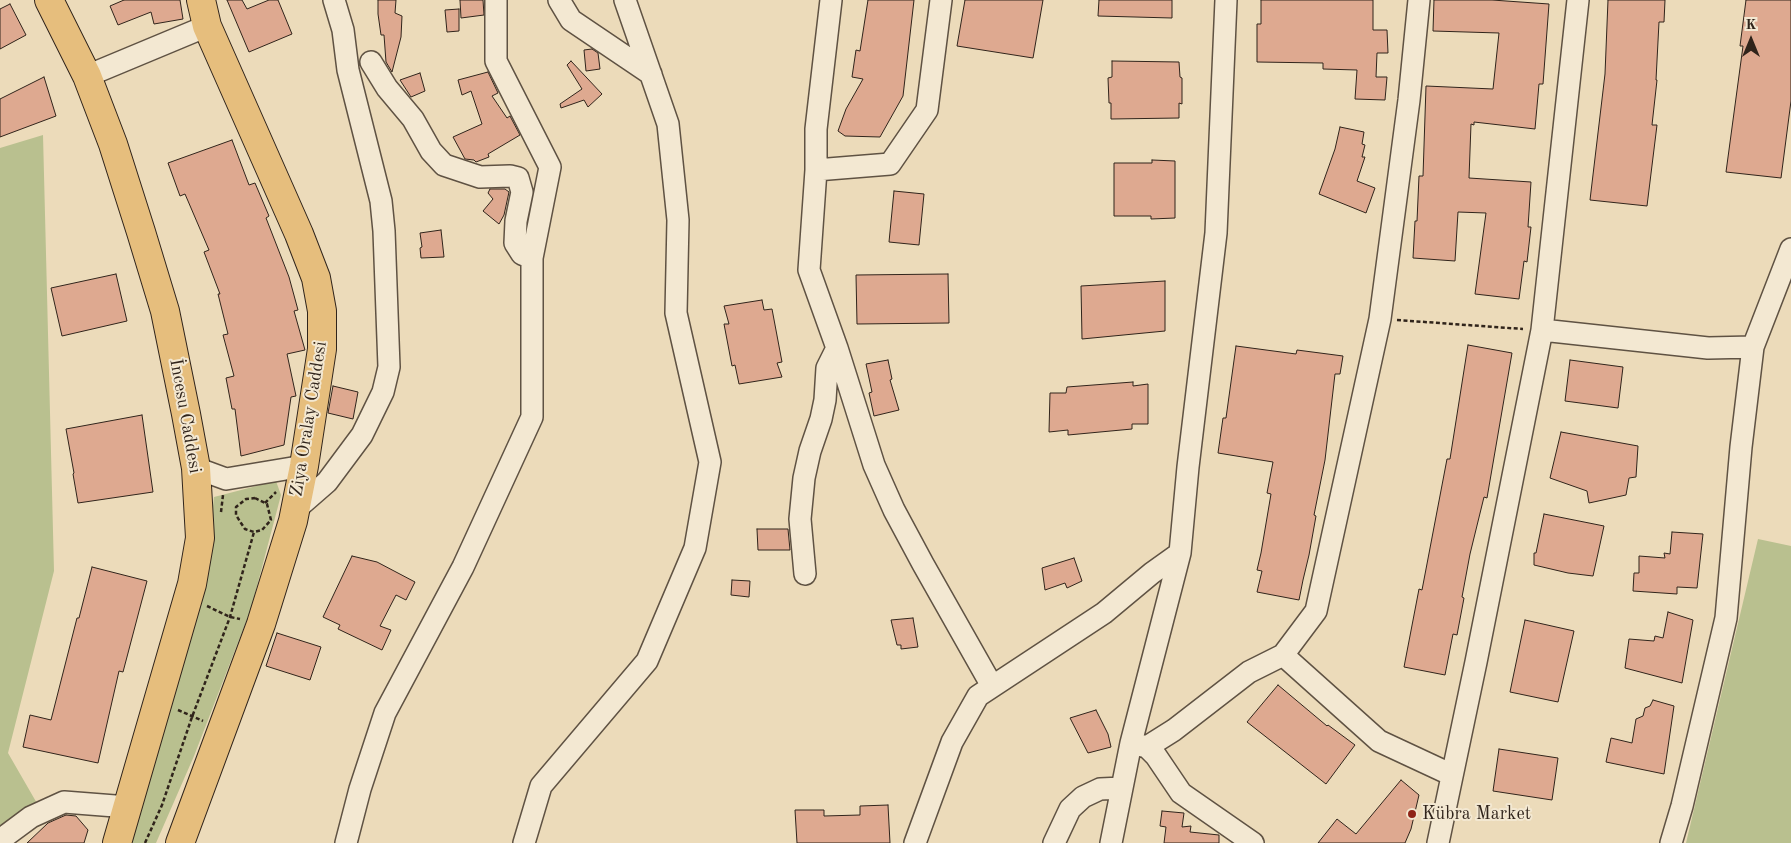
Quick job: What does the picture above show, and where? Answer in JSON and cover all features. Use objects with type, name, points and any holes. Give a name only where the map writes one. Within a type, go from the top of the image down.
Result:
[{"type":"main road","name":"İncesu Caddesi","points":[[49,0],[87,76],[113,144],[164,311],[196,468],[200,538],[192,584],[117,843]]},
{"type":"main road","name":"Ziya Oralay Caddesi","points":[[180,843],[261,624],[282,559],[296,509],[322,349],[322,311],[316,278],[299,234],[207,26],[200,0]]},
{"type":"street","points":[[296,509],[327,482],[362,435],[382,392],[389,367],[384,231],[381,201],[348,70],[343,30],[334,0]]},
{"type":"street","points":[[346,843],[360,789],[386,713],[463,567],[532,417],[532,258],[550,167],[496,61],[496,0]]},
{"type":"street","points":[[559,0],[571,20],[652,74]]},
{"type":"street","points":[[524,843],[541,786],[647,661],[695,548],[710,462],[676,313],[678,220],[668,124],[625,0]]},
{"type":"street","points":[[831,0],[816,129],[816,170],[809,270],[837,348],[874,465],[894,510],[992,686]]},
{"type":"street","points":[[816,170],[890,164],[926,110],[941,0]]},
{"type":"street","points":[[1111,843],[1122,788],[1139,745],[1180,553],[1188,466],[1216,233],[1226,0]]},
{"type":"street","points":[[1139,745],[1174,730],[1249,672],[1283,656],[1316,611],[1380,319],[1409,100],[1419,0]]},
{"type":"street","points":[[1438,843],[1542,330],[1578,0]]},
{"type":"street","points":[[87,76],[207,26]]},
{"type":"street","points":[[371,62],[387,88],[413,119],[431,150],[444,165],[480,177],[510,176],[518,178],[522,192],[516,221],[515,244],[522,254],[532,258]]},
{"type":"street","points":[[1671,843],[1682,806],[1726,618],[1741,448],[1754,348],[1791,249]]},
{"type":"street","points":[[1542,330],[1708,348],[1754,348]]},
{"type":"street","points":[[805,574],[800,519],[804,478],[823,410],[827,368],[837,348]]},
{"type":"street","points":[[196,468],[226,479],[304,466]]},
{"type":"street","points":[[914,843],[952,742],[978,696],[1042,656],[1104,613],[1152,573],[1180,553]]},
{"type":"street","points":[[1283,656],[1379,741],[1452,774]]},
{"type":"street","points":[[1139,745],[1156,756],[1181,793],[1253,843]]},
{"type":"street","points":[[1054,843],[1070,810],[1083,797],[1100,789],[1122,788]]},
{"type":"street","points":[[0,840],[31,817],[64,802],[128,808]]},
{"type":"path","points":[[1380,319],[1542,330]]},
{"type":"path","points":[[255,498],[267,504],[271,520],[262,530],[254,532],[245,529],[236,515],[236,507],[246,499],[255,498]]},
{"type":"path","points":[[145,843],[162,805],[192,717],[230,617],[254,532]]},
{"type":"path","points":[[207,606],[230,617],[261,624]]},
{"type":"path","points":[[174,709],[222,730]]},
{"type":"green space","points":[[43,135],[54,571],[8,753],[42,812],[0,840],[0,148]]},
{"type":"green space","points":[[276,481],[281,495],[251,609],[194,756],[156,843],[129,843],[207,560],[214,497]]},
{"type":"green space","points":[[1758,539],[1791,546],[1791,843],[1686,843]]},
{"type":"building","points":[[124,0],[180,0],[183,19],[154,24],[151,12],[118,25],[110,6]]},
{"type":"building","points":[[227,0],[242,0],[247,9],[269,0],[278,0],[292,34],[249,52]]},
{"type":"building","points":[[378,0],[396,0],[395,13],[402,16],[401,37],[392,72],[386,62],[384,35],[381,35],[378,14]]},
{"type":"building","points":[[460,0],[483,0],[484,15],[461,18]]},
{"type":"building","points":[[868,0],[914,0],[903,96],[880,137],[845,136],[838,131],[846,109],[863,79],[852,77],[856,50],[860,51]]},
{"type":"building","points":[[965,0],[1043,0],[1033,58],[957,46]]},
{"type":"building","points":[[1099,0],[1172,0],[1172,18],[1098,16]]},
{"type":"building","points":[[1261,0],[1373,0],[1373,30],[1387,30],[1388,53],[1377,53],[1376,77],[1387,77],[1385,100],[1355,99],[1357,70],[1323,69],[1323,63],[1257,62],[1257,24],[1261,24]]},
{"type":"building","points":[[1434,0],[1492,0],[1549,4],[1543,84],[1539,84],[1535,129],[1474,122],[1474,125],[1471,124],[1469,178],[1531,182],[1528,227],[1531,227],[1527,262],[1524,261],[1519,299],[1475,294],[1486,213],[1458,212],[1455,261],[1413,258],[1419,176],[1423,176],[1426,86],[1493,89],[1499,33],[1433,31]]},
{"type":"building","points":[[1608,0],[1665,0],[1664,22],[1659,22],[1657,80],[1652,125],[1657,125],[1647,206],[1590,200],[1605,74]]},
{"type":"building","points":[[1746,0],[1791,0],[1791,101],[1781,178],[1726,172],[1743,46],[1740,46]]},
{"type":"building","points":[[10,4],[26,35],[0,49],[0,9]]},
{"type":"building","points":[[459,9],[459,31],[447,32],[445,10]]},
{"type":"building","points":[[592,49],[598,53],[600,69],[586,71],[584,50]]},
{"type":"building","points":[[571,61],[602,94],[588,107],[584,100],[561,108],[560,104],[582,89],[567,65]]},
{"type":"building","points":[[1112,61],[1179,62],[1180,77],[1182,78],[1182,104],[1179,103],[1179,118],[1111,119],[1108,78],[1112,77]]},
{"type":"building","points":[[488,72],[498,93],[492,96],[507,118],[510,116],[520,135],[488,154],[489,157],[476,162],[465,159],[453,137],[482,124],[471,91],[462,95],[458,80]]},
{"type":"building","points":[[420,73],[425,91],[411,97],[400,80]]},
{"type":"building","points":[[44,77],[56,116],[0,137],[0,99]]},
{"type":"building","points":[[1340,127],[1364,132],[1362,144],[1365,145],[1362,157],[1365,157],[1357,181],[1375,188],[1366,213],[1319,194],[1335,149]]},
{"type":"building","points":[[232,140],[249,185],[255,183],[269,216],[266,218],[289,277],[298,310],[294,311],[305,350],[287,354],[296,396],[291,397],[284,445],[241,456],[235,409],[232,409],[226,378],[234,376],[223,335],[228,334],[218,294],[220,294],[204,252],[209,250],[185,194],[180,196],[168,163]]},
{"type":"building","points":[[1152,160],[1175,161],[1175,218],[1151,219],[1151,216],[1114,216],[1114,163],[1152,163]]},
{"type":"building","points":[[490,189],[505,189],[509,192],[504,215],[499,224],[483,211],[493,199],[488,193]]},
{"type":"building","points":[[894,191],[924,194],[919,245],[889,242]]},
{"type":"building","points":[[441,230],[444,257],[421,258],[420,233]]},
{"type":"building","points":[[116,274],[127,321],[62,336],[51,288]]},
{"type":"building","points":[[948,274],[949,323],[857,324],[856,275]]},
{"type":"building","points":[[1165,281],[1165,331],[1082,339],[1081,286]]},
{"type":"building","points":[[762,300],[764,310],[772,309],[782,362],[777,363],[782,377],[739,384],[735,365],[732,366],[724,324],[729,324],[724,306]]},
{"type":"building","points":[[1468,345],[1512,353],[1487,498],[1484,497],[1470,554],[1457,635],[1453,634],[1445,675],[1404,667],[1419,589],[1422,590],[1447,459],[1450,459]]},
{"type":"building","points":[[1236,346],[1296,354],[1297,350],[1343,356],[1340,374],[1335,374],[1325,460],[1314,515],[1316,516],[1309,555],[1299,600],[1257,592],[1262,571],[1257,570],[1271,494],[1267,493],[1273,462],[1218,453],[1223,418],[1226,418]]},
{"type":"building","points":[[888,360],[892,379],[890,380],[899,410],[874,416],[869,393],[872,392],[866,364]]},
{"type":"building","points":[[1570,360],[1623,367],[1618,408],[1565,401]]},
{"type":"building","points":[[1133,382],[1133,386],[1148,384],[1148,424],[1132,424],[1132,429],[1068,435],[1068,430],[1049,432],[1050,393],[1066,393],[1067,387]]},
{"type":"building","points":[[333,386],[358,392],[353,419],[328,413]]},
{"type":"building","points":[[142,415],[153,492],[78,503],[66,429]]},
{"type":"building","points":[[1561,432],[1638,446],[1636,477],[1629,478],[1626,495],[1589,503],[1587,491],[1550,478]]},
{"type":"building","points":[[1544,514],[1604,526],[1593,576],[1568,573],[1534,565],[1534,553],[1536,553]]},
{"type":"building","points":[[757,529],[788,529],[790,550],[758,550]]},
{"type":"building","points":[[1672,532],[1703,534],[1697,588],[1677,587],[1677,594],[1633,591],[1634,573],[1639,573],[1639,556],[1665,558],[1664,553],[1670,554]]},
{"type":"building","points":[[352,556],[377,562],[415,582],[406,600],[396,595],[380,626],[391,630],[382,650],[338,629],[340,625],[323,617]]},
{"type":"building","points":[[1074,558],[1082,581],[1067,588],[1065,583],[1045,590],[1042,568]]},
{"type":"building","points":[[92,567],[147,581],[123,672],[119,671],[98,763],[23,747],[30,715],[51,720]]},
{"type":"building","points":[[732,580],[750,581],[749,597],[731,595]]},
{"type":"building","points":[[1668,612],[1693,620],[1682,683],[1625,668],[1629,639],[1654,641],[1655,636],[1663,638]]},
{"type":"building","points":[[913,618],[918,647],[901,649],[901,645],[897,645],[891,620]]},
{"type":"building","points":[[1525,620],[1574,631],[1558,702],[1510,692]]},
{"type":"building","points":[[277,633],[321,647],[310,680],[266,666]]},
{"type":"building","points":[[1278,685],[1327,726],[1355,745],[1326,784],[1247,722]]},
{"type":"building","points":[[1653,700],[1674,706],[1664,774],[1606,762],[1611,738],[1632,743],[1636,719],[1643,716],[1645,708],[1650,706]]},
{"type":"building","points":[[1096,710],[1108,734],[1111,747],[1088,753],[1070,718]]},
{"type":"building","points":[[1499,749],[1558,758],[1552,800],[1493,791]]},
{"type":"building","points":[[1401,780],[1419,795],[1411,829],[1405,843],[1318,843],[1337,819],[1356,834]]},
{"type":"building","points":[[888,805],[890,843],[797,843],[795,810],[824,810],[824,816],[860,815],[860,806]]},
{"type":"building","points":[[1162,811],[1184,813],[1182,827],[1191,826],[1190,832],[1219,835],[1219,843],[1164,843],[1166,827],[1160,826]]},
{"type":"building","points":[[66,815],[76,816],[88,830],[84,843],[27,843],[48,823]]},
{"type":"place","name":"Kübra Market","points":[[1412,814]]}]
